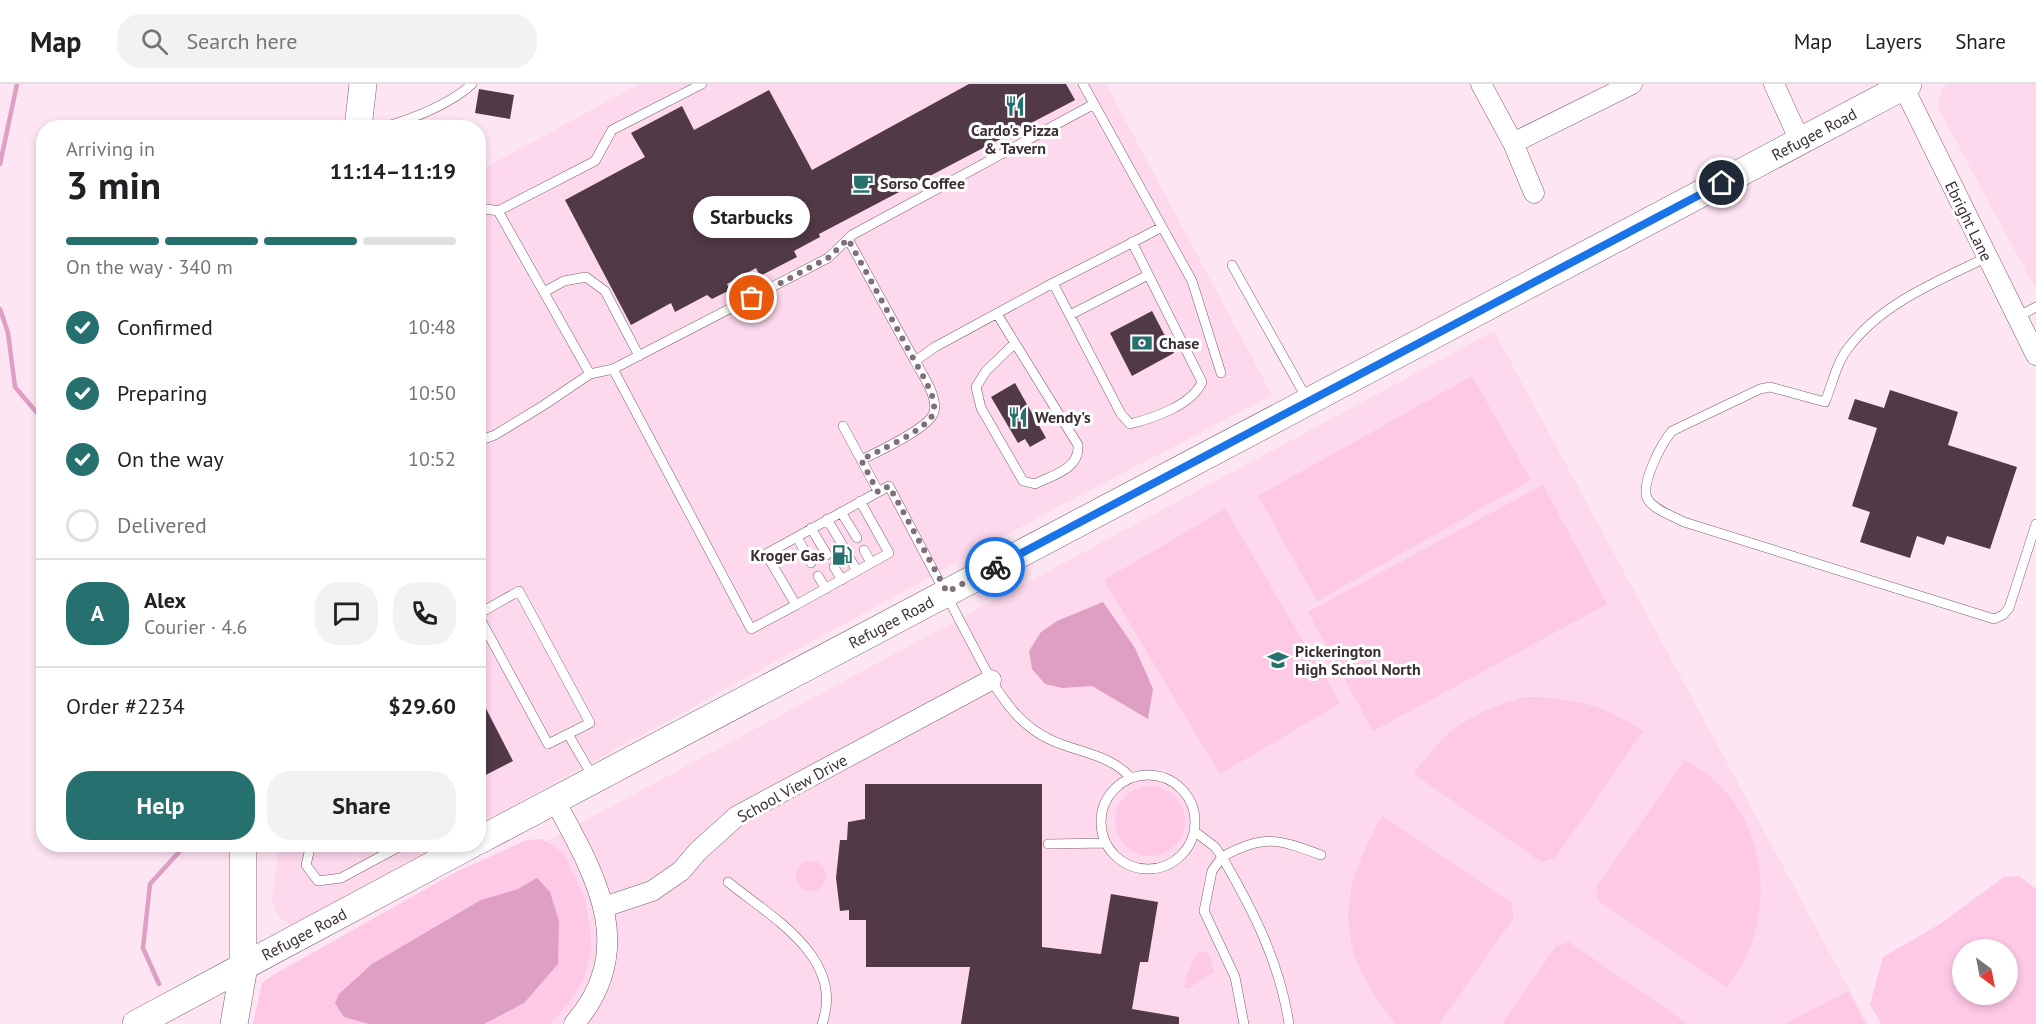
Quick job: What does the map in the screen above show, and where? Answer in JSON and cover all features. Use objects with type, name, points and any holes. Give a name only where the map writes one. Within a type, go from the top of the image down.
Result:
[{"type":"main road","points":[[359,120],[363,84]]},
{"type":"main road","name":"Refugee Road","points":[[486,836],[1905,85]]},
{"type":"main road","points":[[234,1024],[243,966],[243,852]]},
{"type":"main road","name":"Refugee Road","points":[[136,1024],[454,852]]},
{"type":"street","points":[[1480,84],[1513,143],[1534,193]]},
{"type":"street","points":[[1513,143],[1632,84]]},
{"type":"street","points":[[1774,84],[1800,141]]},
{"type":"street","name":"Ebright Lane","points":[[1905,85],[2036,355]]},
{"type":"street","name":"School View Drive","points":[[604,907],[652,891],[681,871],[699,850],[737,816],[991,680]]},
{"type":"street","points":[[555,801],[577,841],[604,907],[609,946],[606,966],[598,990],[574,1024]]},
{"type":"lane","points":[[407,120],[463,92],[472,84]]},
{"type":"lane","points":[[486,209],[498,211],[595,161],[612,130],[702,84]]},
{"type":"lane","points":[[1083,84],[1192,281],[1221,373]]},
{"type":"lane","points":[[486,438],[495,435],[590,374],[613,369],[828,258],[848,239],[1094,104]]},
{"type":"lane","points":[[498,211],[590,374]]},
{"type":"lane","points":[[915,361],[935,347],[1162,227]]},
{"type":"lane","points":[[848,239],[933,396],[934,412],[928,423],[861,460]]},
{"type":"lane","points":[[1053,283],[1121,414],[1130,424],[1149,419],[1197,394],[1202,382],[1132,242]]},
{"type":"lane","points":[[1987,257],[1915,293],[1875,319],[1847,348],[1825,402],[1770,387],[1760,388],[1671,431],[1662,442],[1645,488],[1648,500],[1660,510],[1684,522],[1994,619],[2003,615],[2009,608],[2036,524]]},
{"type":"lane","points":[[1232,265],[1308,401]]},
{"type":"lane","points":[[1070,315],[1148,275]]},
{"type":"lane","points":[[544,291],[564,281],[586,277],[597,283],[605,291],[639,356]]},
{"type":"lane","points":[[2017,317],[2036,307]]},
{"type":"lane","points":[[998,314],[1014,344],[1078,445],[1079,453],[1073,465],[1035,484],[1023,481],[981,408],[976,387],[986,371],[1014,344]]},
{"type":"lane","points":[[613,369],[752,629],[889,553],[860,501]]},
{"type":"lane","points":[[843,426],[878,492]]},
{"type":"lane","points":[[796,605],[766,554],[889,486],[947,592],[991,680],[1011,710],[1033,730],[1066,746],[1096,754],[1124,770],[1131,778]]},
{"type":"lane","points":[[842,512],[857,538]]},
{"type":"lane","points":[[827,519],[843,546]]},
{"type":"lane","points":[[812,528],[827,555]]},
{"type":"lane","points":[[797,537],[811,563]]},
{"type":"lane","points":[[864,550],[871,563]]},
{"type":"lane","points":[[850,559],[857,571]]},
{"type":"lane","points":[[834,567],[842,580]]},
{"type":"lane","points":[[818,576],[825,589]]},
{"type":"lane","points":[[486,610],[519,591],[590,723],[548,744],[486,630]]},
{"type":"lane","points":[[568,734],[595,779]]},
{"type":"lane","points":[[1146,775],[1162,777],[1176,784],[1187,795],[1194,808],[1194,831],[1185,853],[1173,863],[1158,868],[1143,869],[1128,865],[1115,856],[1106,843],[1101,828],[1105,806],[1118,786],[1131,778],[1146,775]]},
{"type":"lane","points":[[1194,831],[1211,842],[1222,857],[1268,944],[1278,970],[1289,1024]]},
{"type":"lane","points":[[1244,1024],[1235,978],[1204,911],[1212,871],[1222,857],[1242,846],[1263,840],[1284,841],[1321,855]]},
{"type":"lane","points":[[1048,844],[1106,843]]},
{"type":"lane","points":[[309,852],[306,866],[318,881],[341,878],[389,852]]},
{"type":"lane","points":[[728,882],[797,938],[820,966],[827,999],[822,1024]]},
{"type":"shaded area","points":[[639,84],[1106,84],[1272,395],[1050,511],[486,820],[486,167]]},
{"type":"shaded area","points":[[1949,84],[2036,84],[2036,290],[1937,106],[1943,87]]},
{"type":"shaded area","name":"Pickerington High School North","points":[[1494,331],[1868,1024],[268,1024],[274,988]]},
{"type":"shaded area","points":[[1472,376],[1531,480],[1317,601],[1258,496]]},
{"type":"shaded area","points":[[1543,485],[1607,604],[1373,731],[1308,612]]},
{"type":"shaded area","points":[[1225,509],[1340,703],[1220,774],[1104,580]]},
{"type":"shaded area","points":[[1103,602],[1135,648],[1153,689],[1148,719],[1092,686],[1062,688],[1045,684],[1032,669],[1029,651],[1041,632],[1057,621]]},
{"type":"shaded area","points":[[1525,697],[1542,697],[1587,704],[1614,715],[1643,731],[1555,858],[1541,862],[1414,774],[1437,745],[1462,724],[1490,709]]},
{"type":"shaded area","points":[[1685,760],[1712,778],[1729,796],[1743,816],[1758,862],[1761,886],[1754,934],[1744,961],[1727,988],[1599,901],[1596,887]]},
{"type":"shaded area","points":[[1157,786],[1170,792],[1179,801],[1183,807],[1185,821],[1183,835],[1175,846],[1164,854],[1143,856],[1125,846],[1117,835],[1115,814],[1125,796],[1136,788]]},
{"type":"shaded area","points":[[1383,816],[1511,903],[1514,917],[1439,1024],[1396,1024],[1376,998],[1362,973],[1353,948],[1349,923],[1350,898],[1356,872],[1367,845]]},
{"type":"shaded area","points":[[542,839],[564,853],[585,900],[591,951],[584,978],[568,1004],[550,1024],[253,1024],[262,983],[275,974],[456,872],[527,840]]},
{"type":"shaded area","points":[[278,852],[429,852],[301,923],[289,925],[278,916],[272,900]]},
{"type":"shaded area","points":[[811,861],[822,865],[826,876],[822,887],[811,891],[800,887],[796,876],[800,865]]},
{"type":"shaded area","points":[[2019,876],[2036,889],[2036,1024],[1881,1024],[1870,1004],[1883,957],[1940,924],[2004,877]]},
{"type":"shaded area","points":[[537,878],[550,892],[559,921],[558,964],[524,1003],[484,1024],[369,1024],[344,1017],[335,1003],[339,994],[372,964],[481,900],[518,889]]},
{"type":"shaded area","points":[[1569,942],[1688,1024],[1502,1024],[1556,946]]},
{"type":"shaded area","points":[[1201,951],[1209,954],[1214,972],[1189,988],[1185,988],[1190,968]]},
{"type":"shaded area","points":[[1848,991],[1865,1024],[1785,1024]]},
{"type":"building","points":[[969,84],[1066,84],[1075,100],[819,234],[820,237],[794,251],[797,257],[760,276],[756,268],[727,284],[730,290],[712,299],[707,295],[675,312],[671,303],[631,325],[565,200],[645,157],[631,133],[682,106],[694,130],[769,90],[812,170]]},
{"type":"building","points":[[479,89],[514,95],[510,119],[475,113]]},
{"type":"building","name":"Chase","points":[[1152,311],[1174,353],[1132,376],[1110,333]]},
{"type":"building","name":"Wendy's","points":[[1015,383],[1046,438],[1030,447],[1025,439],[1018,443],[991,397]]},
{"type":"building","points":[[1890,390],[1958,412],[1948,445],[2017,467],[1990,549],[1947,536],[1944,545],[1917,536],[1910,558],[1860,542],[1870,512],[1852,506],[1877,428],[1848,419],[1855,399],[1884,408]]},
{"type":"building","points":[[486,709],[513,761],[486,775]]},
{"type":"building","points":[[865,784],[1042,784],[1042,947],[1101,954],[1111,894],[1158,902],[1148,962],[1140,962],[1132,1009],[1179,1017],[1179,1024],[961,1024],[970,967],[866,967],[866,920],[849,920],[849,910],[840,911],[836,878],[840,840],[847,840],[848,822],[865,819]]},
{"type":"waterway","points":[[0,164],[17,84]]},
{"type":"waterway","points":[[0,309],[8,333],[15,387],[36,412]]},
{"type":"waterway","points":[[159,984],[143,948],[150,884],[179,852]]},
{"type":"way so far","points":[[752,298],[828,258],[848,239],[933,396],[934,412],[928,423],[861,460],[878,492],[889,486],[947,592],[995,567]]},
{"type":"place","name":"Cardo's Pizza & Tavern","points":[[1015,106]]},
{"type":"place","name":"Sorso Coffee","points":[[863,183]]},
{"type":"place","name":"Starbucks","points":[[752,298]]},
{"type":"place","name":"Chase","points":[[1142,343]]},
{"type":"place","name":"Wendy's","points":[[1018,417]]},
{"type":"place","name":"Kroger Gas","points":[[842,555]]},
{"type":"place","name":"Pickerington High School North","points":[[1278,660]]},
{"type":"route","points":[[995,567],[1722,183]]}]
